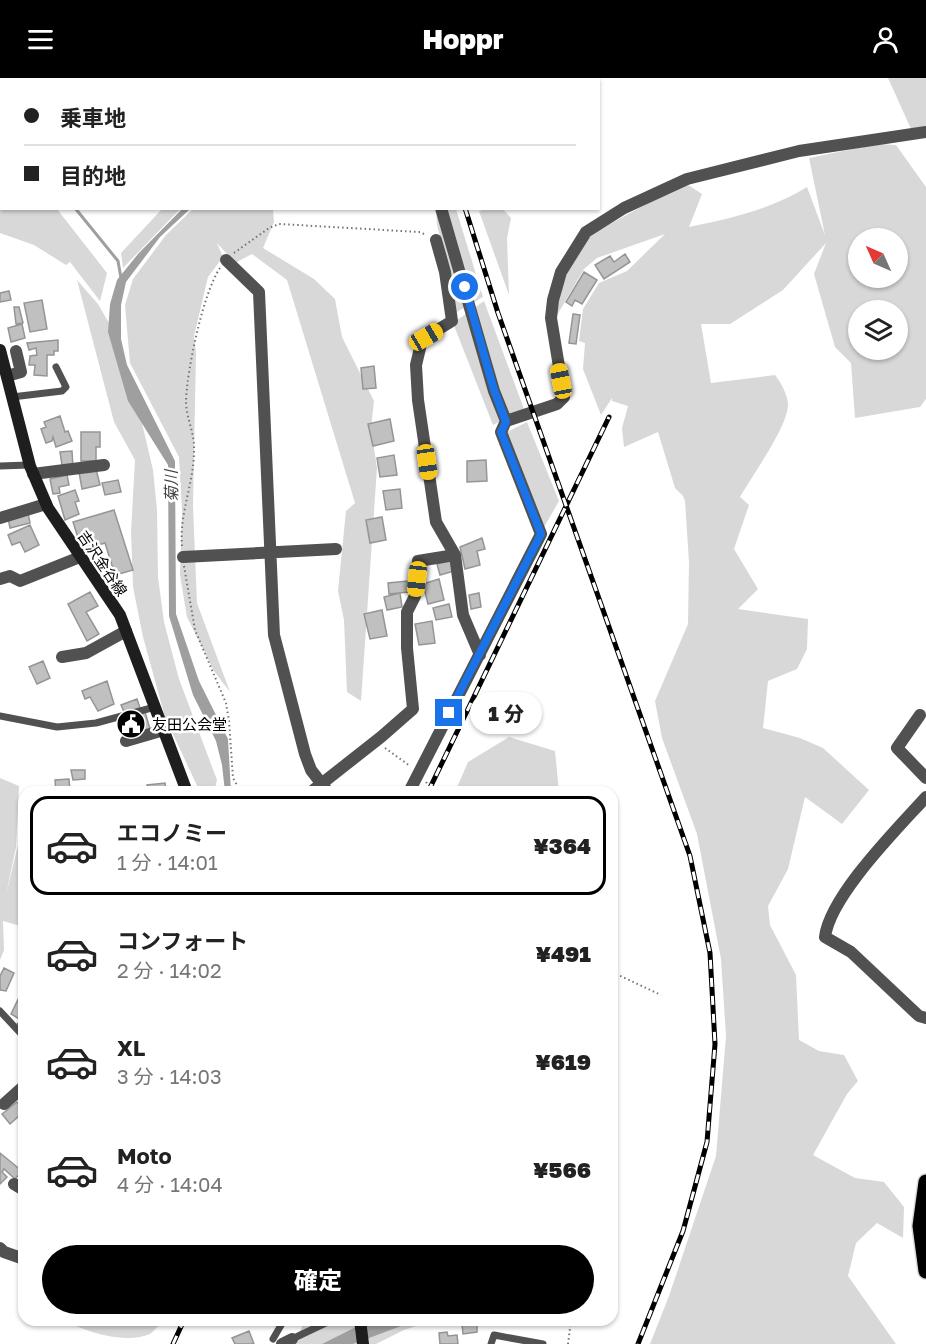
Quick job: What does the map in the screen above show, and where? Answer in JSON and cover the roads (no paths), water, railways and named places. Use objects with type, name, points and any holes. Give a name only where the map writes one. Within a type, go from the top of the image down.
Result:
[{"type":"main road","name":"吉沢金谷線","points":[[0,350],[31,470],[46,504],[120,615],[185,786]]},
{"type":"main road","points":[[926,1182],[920,1226],[926,1271]]},
{"type":"main road","points":[[361,1326],[363,1344]]},
{"type":"street","points":[[412,786],[541,534],[501,432],[506,422],[557,404],[564,397],[551,318],[555,287],[578,242],[596,224],[687,179],[799,152],[926,132]]},
{"type":"street","points":[[442,210],[494,390],[506,422]]},
{"type":"street","points":[[436,240],[445,272],[452,321],[426,337],[421,344],[416,365],[417,400],[436,522],[455,555],[463,615],[480,655]]},
{"type":"street","points":[[226,260],[233,264],[259,292],[276,645],[305,754],[311,770],[323,786]]},
{"type":"street","points":[[7,376],[21,372],[16,351]]},
{"type":"street","points":[[31,470],[104,465]]},
{"type":"street","points":[[0,518],[46,504]]},
{"type":"street","points":[[183,558],[336,549]]},
{"type":"street","points":[[327,786],[413,709],[407,648],[407,612],[415,596],[418,561],[455,555]]},
{"type":"street","points":[[0,579],[10,576],[20,580],[80,557]]},
{"type":"street","points":[[62,657],[86,653],[126,631]]},
{"type":"street","points":[[920,715],[897,748],[926,778]]},
{"type":"street","points":[[126,741],[164,730]]},
{"type":"street","points":[[926,797],[878,849],[831,914],[825,937],[851,952],[919,1016],[926,1018]]},
{"type":"street","points":[[4,1104],[18,1091]]},
{"type":"street","points":[[0,1248],[4,1252],[18,1257]]},
{"type":"lane","points":[[12,397],[62,391],[66,387],[56,367]]},
{"type":"lane","points":[[0,466],[31,470]]},
{"type":"lane","points":[[0,716],[57,727],[96,723],[155,707]]},
{"type":"lane","points":[[0,1011],[18,1030]]},
{"type":"lane","points":[[283,1326],[282,1341],[318,1326]]},
{"type":"lane","points":[[491,1344],[494,1335],[543,1344]]},
{"type":"water","name":"菊川","points":[[181,210],[189,210],[160,237],[126,282],[121,305],[121,339],[127,365],[175,461],[176,614],[199,681],[228,739],[231,786],[224,786],[216,741],[193,695],[169,616],[168,465],[128,401],[108,332],[110,304],[117,280],[138,254]]},
{"type":"water","points":[[358,1326],[401,1326],[353,1344],[322,1344]]},
{"type":"waterway","points":[[77,210],[118,261],[121,278]]},
{"type":"railway","points":[[466,210],[498,313],[690,856],[710,953],[715,1044],[707,1142],[683,1231],[638,1344]]},
{"type":"railway","points":[[431,786],[609,417]]},
{"type":"railway","points":[[173,1344],[181,1326]]},
{"type":"place","name":"友田公会堂","points":[[131,724]]}]
